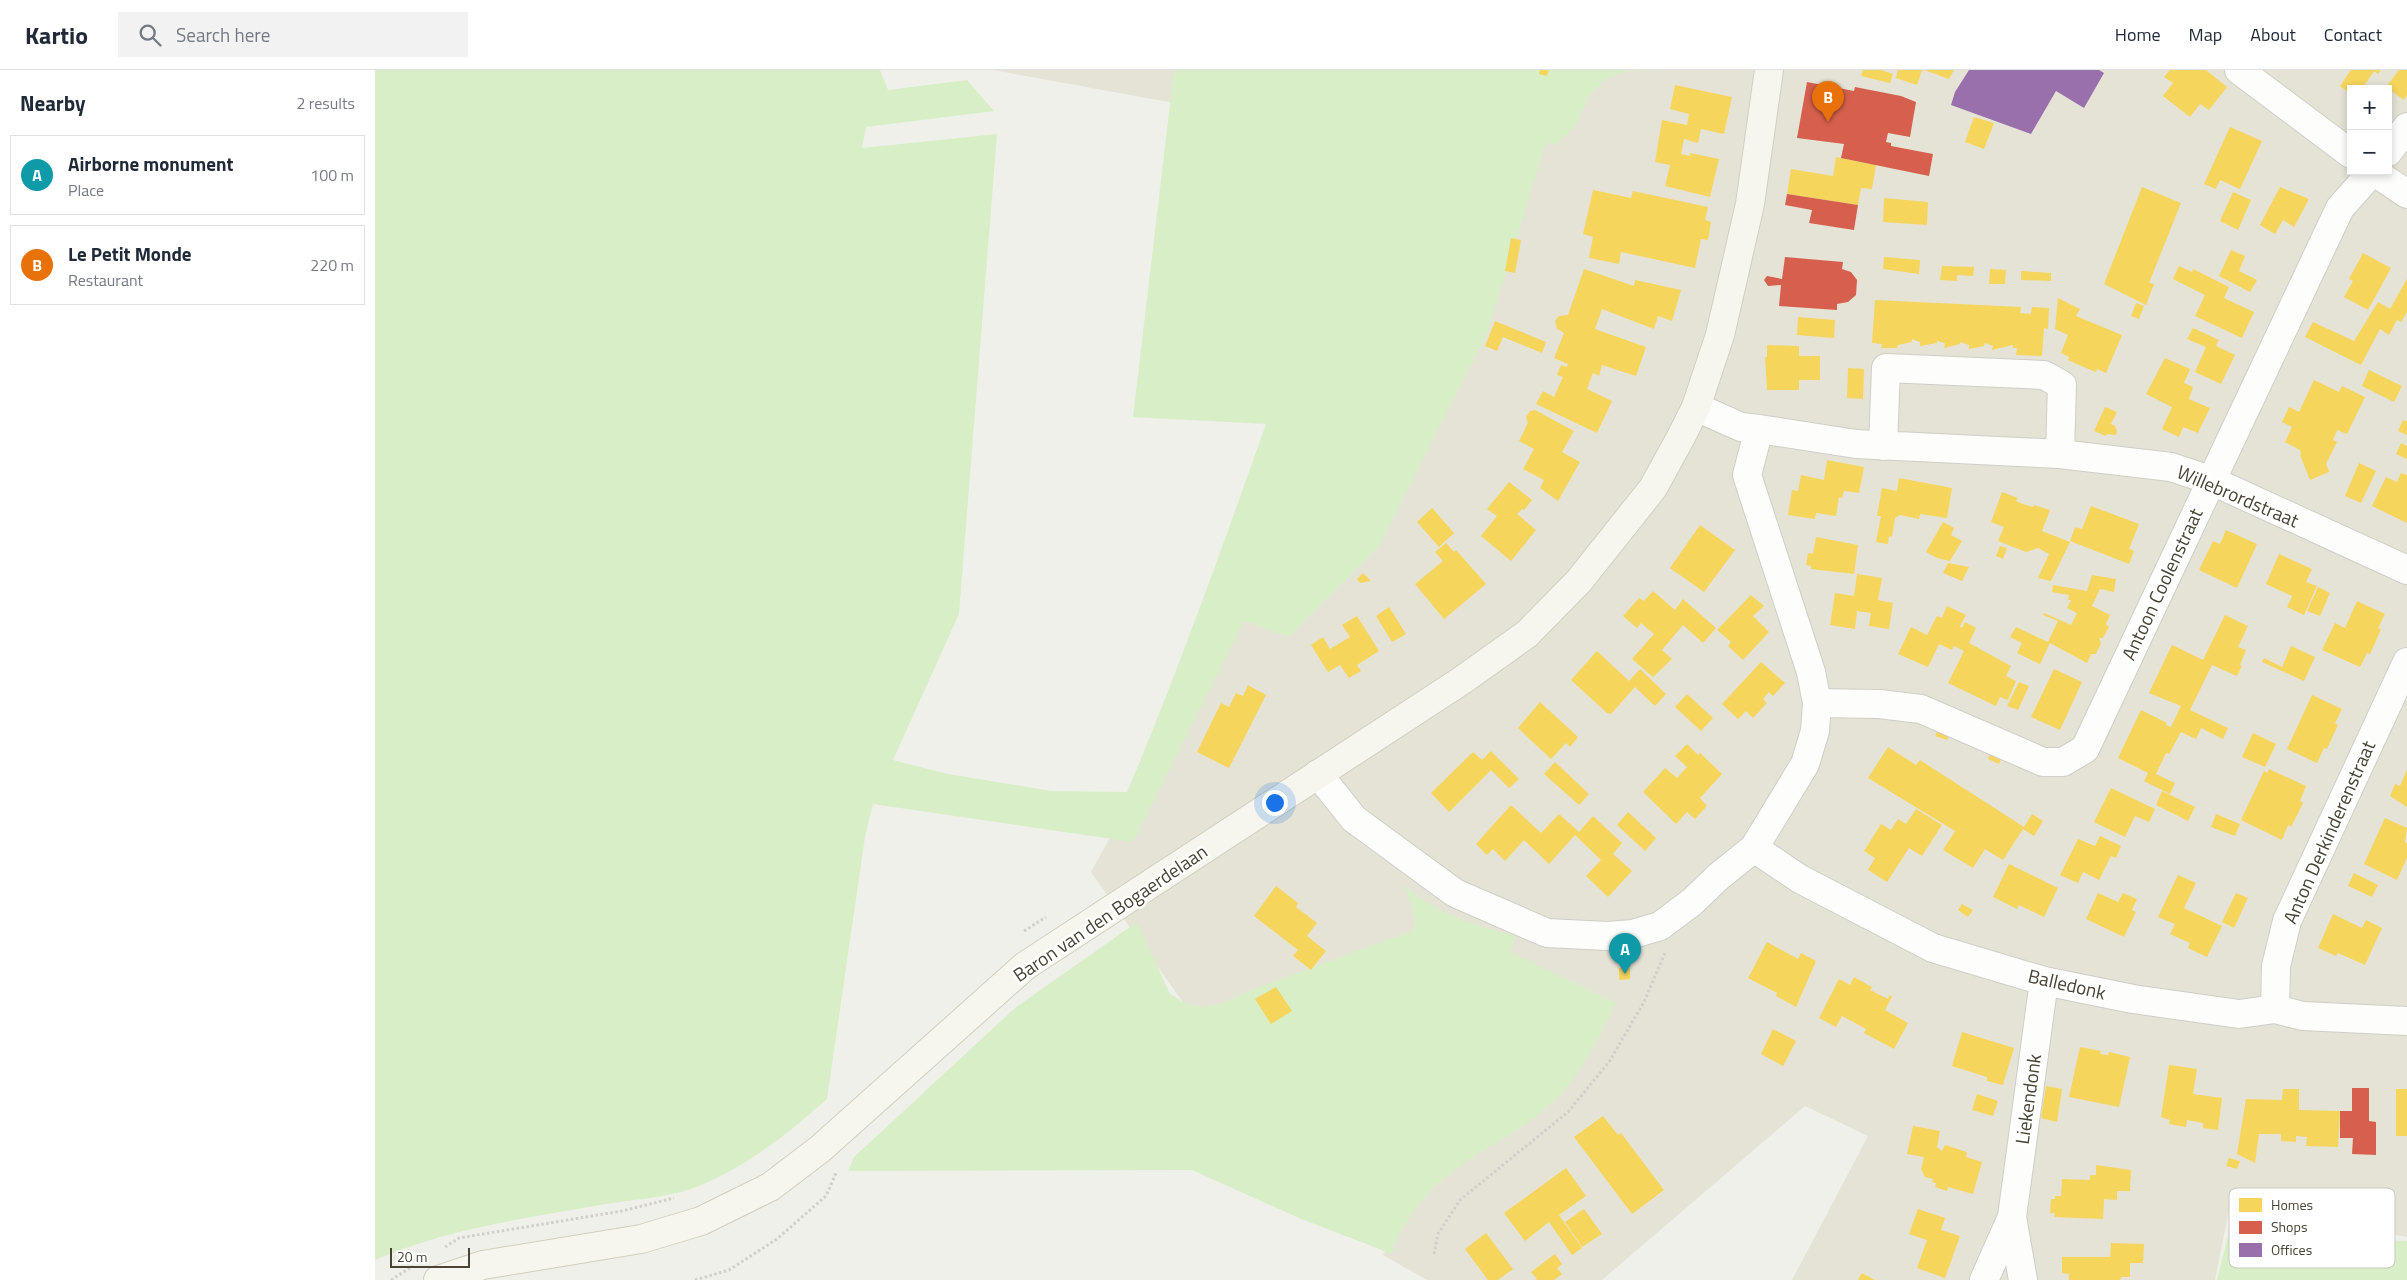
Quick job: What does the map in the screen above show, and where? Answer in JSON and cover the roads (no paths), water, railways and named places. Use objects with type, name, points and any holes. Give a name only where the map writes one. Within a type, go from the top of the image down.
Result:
[{"type":"main road","name":"Baron van den Bogaerdelaan","points":[[430,1271],[483,1265],[641,1239],[701,1222],[770,1187],[821,1149],[1025,966],[1461,681],[1527,634],[1579,581],[1653,488],[1696,408],[1720,335],[1750,204],[1769,70]]},
{"type":"street","points":[[2239,70],[2347,151]]},
{"type":"street","points":[[2392,147],[2407,127]]},
{"type":"street","name":"Antoon Coolenstraat","points":[[1817,703],[1879,704],[1921,709],[2043,762],[2063,762],[2085,749],[2210,480],[2340,208],[2369,175]]},
{"type":"street","points":[[2379,175],[2407,194]]},
{"type":"street","points":[[1883,446],[1886,368],[2044,375],[2061,385],[2060,454]]},
{"type":"street","name":"Willebrordstraat","points":[[1696,408],[1741,427],[1855,444],[2060,454],[2171,467],[2210,480],[2407,570]]},
{"type":"street","points":[[1318,774],[1354,819],[1455,893],[1547,933],[1607,936],[1633,934],[1660,926],[1692,902],[1718,877],[1754,848],[1805,764],[1815,731],[1817,703],[1811,672],[1747,475],[1759,429]]},
{"type":"street","name":"Anton Derkinderenstraat","points":[[2275,1009],[2276,966],[2287,921],[2407,662]]},
{"type":"street","name":"Balledonk","points":[[1754,848],[1800,879],[1933,948],[2044,981],[2133,999],[2239,1014],[2275,1009],[2303,1016],[2407,1020]]},
{"type":"street","name":"Liekendonk","points":[[1984,1280],[2012,1218],[2044,981]]},
{"type":"street","name":"Liekendonk","points":[[2012,1218],[2023,1280]]},
{"type":"place","name":"Le Petit Monde","points":[[1828,122]]},
{"type":"place","name":"Airborne monument","points":[[1625,974]]}]
